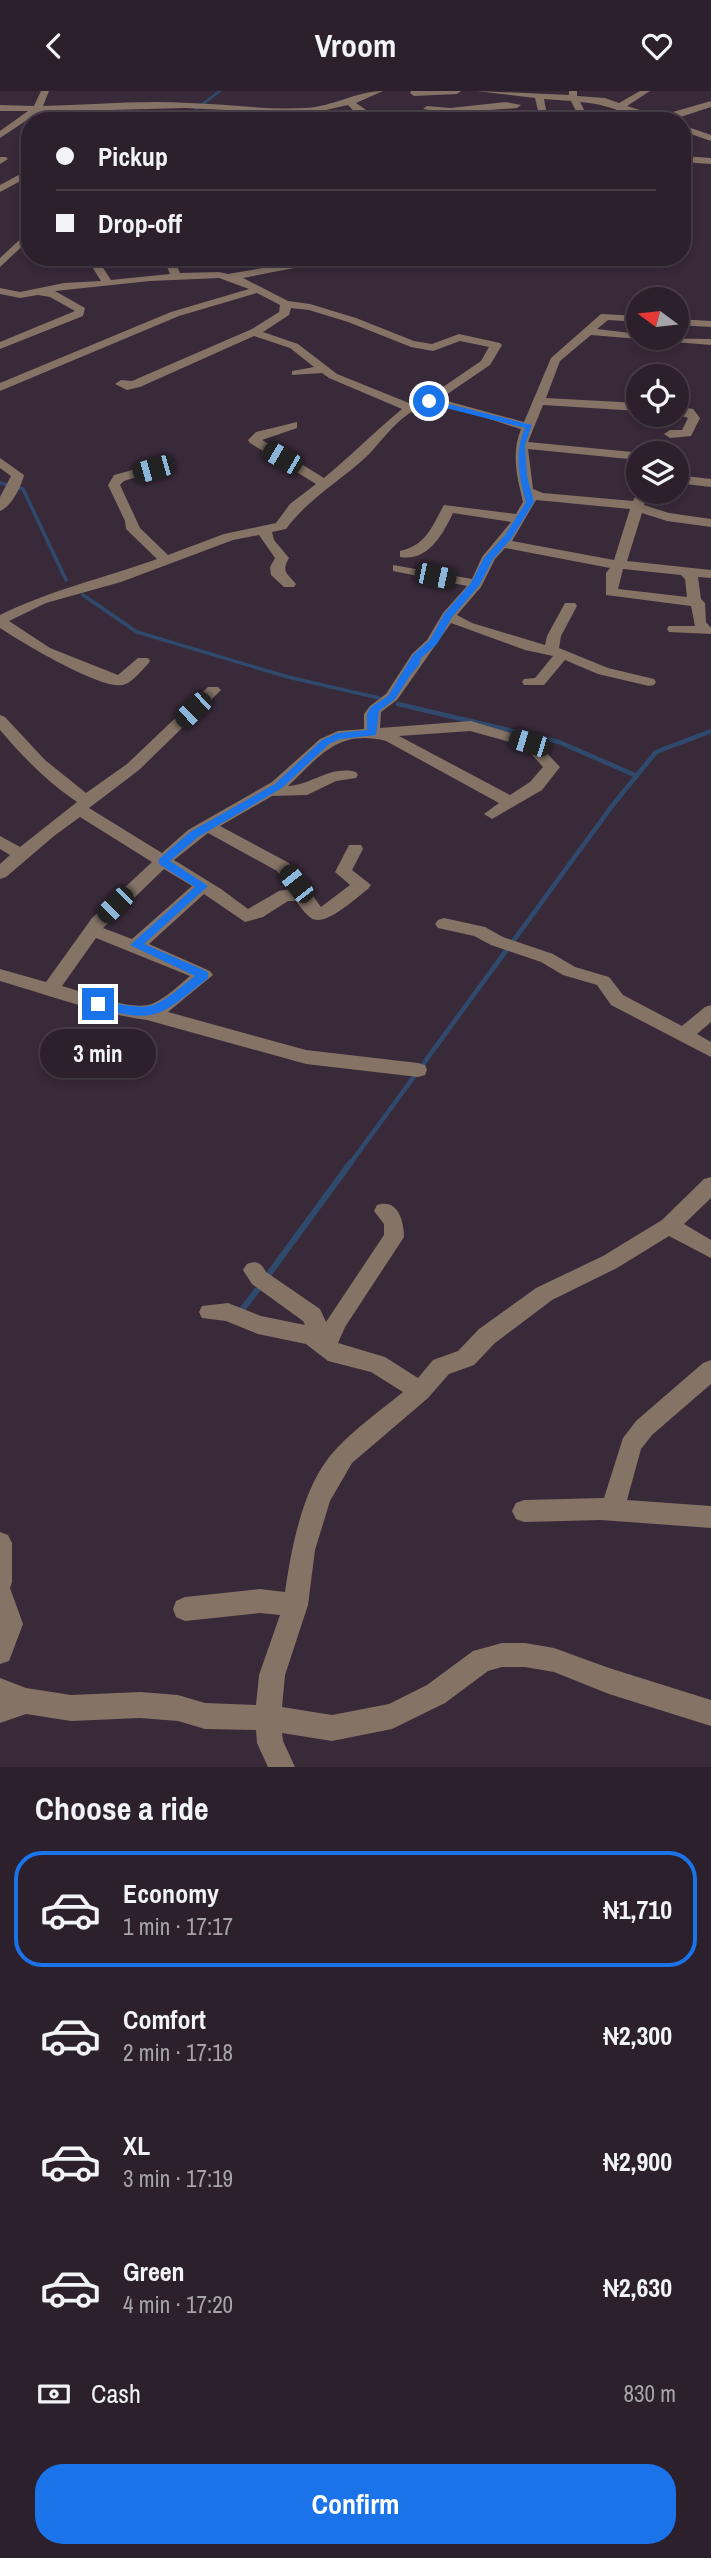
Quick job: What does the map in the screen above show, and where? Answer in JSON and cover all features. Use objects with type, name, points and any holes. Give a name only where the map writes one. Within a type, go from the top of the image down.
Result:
[{"type":"street","points":[[33,112],[37,109],[45,91]]},
{"type":"street","points":[[0,108],[185,104],[284,112],[316,110],[350,102],[379,91]]},
{"type":"street","points":[[413,92],[457,91]]},
{"type":"street","points":[[481,91],[573,94],[641,112]]},
{"type":"street","points":[[622,105],[646,91]]},
{"type":"street","points":[[110,92],[111,106]]},
{"type":"street","points":[[413,92],[430,112]]},
{"type":"street","points":[[494,105],[491,98],[502,93]]},
{"type":"street","points":[[535,94],[542,112]]},
{"type":"street","points":[[573,94],[582,112]]},
{"type":"street","points":[[350,102],[361,112]]},
{"type":"street","points":[[686,112],[711,104]]},
{"type":"street","points":[[427,109],[449,112],[494,105],[519,105]]},
{"type":"street","points":[[0,135],[21,120]]},
{"type":"street","points":[[691,132],[711,138]]},
{"type":"street","points":[[691,136],[697,134]]},
{"type":"street","points":[[691,160],[711,161]]},
{"type":"street","points":[[0,189],[21,176]]},
{"type":"street","points":[[0,264],[21,242]]},
{"type":"street","points":[[97,266],[108,284]]},
{"type":"street","points":[[172,266],[176,276]]},
{"type":"street","points":[[229,277],[293,266]]},
{"type":"street","points":[[0,291],[16,299],[64,286],[176,276],[229,277],[243,281],[285,304],[310,307],[426,347],[442,345],[459,337],[496,345],[485,363],[429,401],[410,408],[380,433],[362,454],[295,507],[282,526],[229,537],[116,579],[41,600],[0,621],[45,651],[121,681],[143,661]]},
{"type":"street","points":[[0,387],[175,314],[257,290]]},
{"type":"street","points":[[0,346],[79,314],[81,310],[53,294],[42,293]]},
{"type":"street","points":[[121,384],[136,384],[256,331],[285,313],[285,304]]},
{"type":"street","points":[[372,733],[372,714],[375,709],[392,697],[407,672],[415,665],[417,657],[433,642],[448,616],[475,584],[489,558],[503,543],[530,502],[523,476],[521,445],[555,360],[605,316],[626,318]]},
{"type":"street","points":[[690,323],[711,324]]},
{"type":"street","points":[[256,331],[294,346],[333,376],[410,408]]},
{"type":"street","points":[[589,331],[626,335]]},
{"type":"street","points":[[690,341],[711,342]]},
{"type":"street","points":[[296,373],[324,369]]},
{"type":"street","points":[[429,401],[530,427]]},
{"type":"street","points":[[538,401],[626,406]]},
{"type":"street","points":[[670,434],[687,433],[694,418],[689,412]]},
{"type":"street","points":[[293,425],[260,435],[254,440],[323,483]]},
{"type":"street","points":[[521,445],[626,455]]},
{"type":"street","points":[[0,462],[18,475],[15,485],[0,507]]},
{"type":"street","points":[[165,559],[133,529],[132,520],[114,485],[119,478],[169,464]]},
{"type":"street","points":[[689,480],[711,483]]},
{"type":"street","points":[[529,492],[540,497],[636,507],[667,517],[711,523]]},
{"type":"street","points":[[637,504],[619,565],[613,573],[611,592],[698,603],[699,622],[706,631],[674,629]]},
{"type":"street","points":[[405,554],[423,550],[435,537],[449,508],[519,519]]},
{"type":"street","points":[[264,529],[268,541],[282,558],[277,567],[278,575],[289,583]]},
{"type":"street","points":[[503,543],[573,559],[711,574]]},
{"type":"street","points":[[398,568],[475,584]]},
{"type":"street","points":[[683,570],[692,578],[694,602]]},
{"type":"street","points":[[529,682],[538,682],[556,658],[554,636],[570,605]]},
{"type":"street","points":[[448,616],[467,626],[557,652],[603,671],[649,682]]},
{"type":"street","points":[[0,873],[133,767],[213,690]]},
{"type":"street","points":[[0,720],[30,757],[83,805],[162,862],[245,916],[257,913],[285,895],[301,895]]},
{"type":"street","points":[[49,991],[92,930],[132,888],[194,834],[269,792],[303,765],[325,742],[338,736],[471,726],[529,743],[552,767],[536,786],[492,814]]},
{"type":"street","points":[[372,733],[391,738],[510,802]]},
{"type":"street","points":[[269,792],[307,790],[332,776],[350,775]]},
{"type":"street","points":[[209,827],[283,867],[317,914],[321,914],[350,892],[357,891],[362,885],[343,872],[355,849]]},
{"type":"street","points":[[0,841],[21,855]]},
{"type":"street","points":[[136,945],[202,886]]},
{"type":"street","points":[[444,924],[479,931],[497,941],[527,950],[569,971],[603,981],[617,1000],[711,1050]]},
{"type":"street","points":[[92,930],[124,945],[136,945],[204,975],[163,1007],[147,1013]]},
{"type":"street","points":[[0,975],[49,991],[123,1010],[147,1013],[306,1057],[418,1070]]},
{"type":"street","points":[[683,1035],[711,1012]]},
{"type":"street","points":[[282,1767],[270,1743],[268,1718],[272,1675],[296,1605],[303,1550],[326,1481],[344,1456],[420,1391],[441,1367],[466,1357],[487,1336],[544,1294],[610,1262],[669,1226],[711,1185]]},
{"type":"street","points":[[319,1340],[337,1321],[394,1237],[394,1221],[384,1211]]},
{"type":"street","points":[[669,1226],[711,1249]]},
{"type":"street","points":[[254,1270],[259,1279],[313,1315],[319,1340]]},
{"type":"street","points":[[210,1312],[228,1312],[258,1325],[319,1340],[335,1354],[377,1364],[420,1391]]},
{"type":"street","points":[[613,1510],[631,1445],[644,1428],[711,1370]]},
{"type":"street","points":[[524,1511],[613,1510],[711,1517]]},
{"type":"street","points":[[0,1582],[1,1543]]},
{"type":"street","points":[[0,1594],[6,1624],[0,1652]]},
{"type":"street","points":[[185,1609],[260,1601],[296,1605]]},
{"type":"street","points":[[0,1691],[26,1701],[71,1708],[140,1705],[178,1708],[205,1716],[268,1718],[332,1728],[392,1716],[436,1693],[482,1660],[502,1655],[554,1660],[609,1681],[711,1713]]},
{"type":"street","points":[[0,1710],[26,1701]]},
{"type":"waterway","points":[[196,109],[220,91]]},
{"type":"waterway","points":[[0,483],[23,489],[66,580]]},
{"type":"waterway","points":[[83,595],[137,632],[288,677],[379,698]]},
{"type":"waterway","points":[[403,705],[398,704],[559,742],[637,776]]},
{"type":"waterway","points":[[637,776],[656,752],[711,731]]},
{"type":"waterway","points":[[350,1164],[637,776]]},
{"type":"waterway","points":[[266,1278],[351,1162]]},
{"type":"waterway","points":[[241,1311],[261,1285]]},
{"type":"route","points":[[98,1004],[147,1013],[163,1007],[204,975],[150,954],[136,945],[202,886],[162,862],[194,834],[278,786],[325,742],[338,736],[372,733],[372,714],[375,709],[392,697],[407,672],[415,665],[417,657],[433,642],[448,616],[475,584],[489,558],[525,512],[530,502],[523,476],[521,445],[530,427],[429,401]]}]
